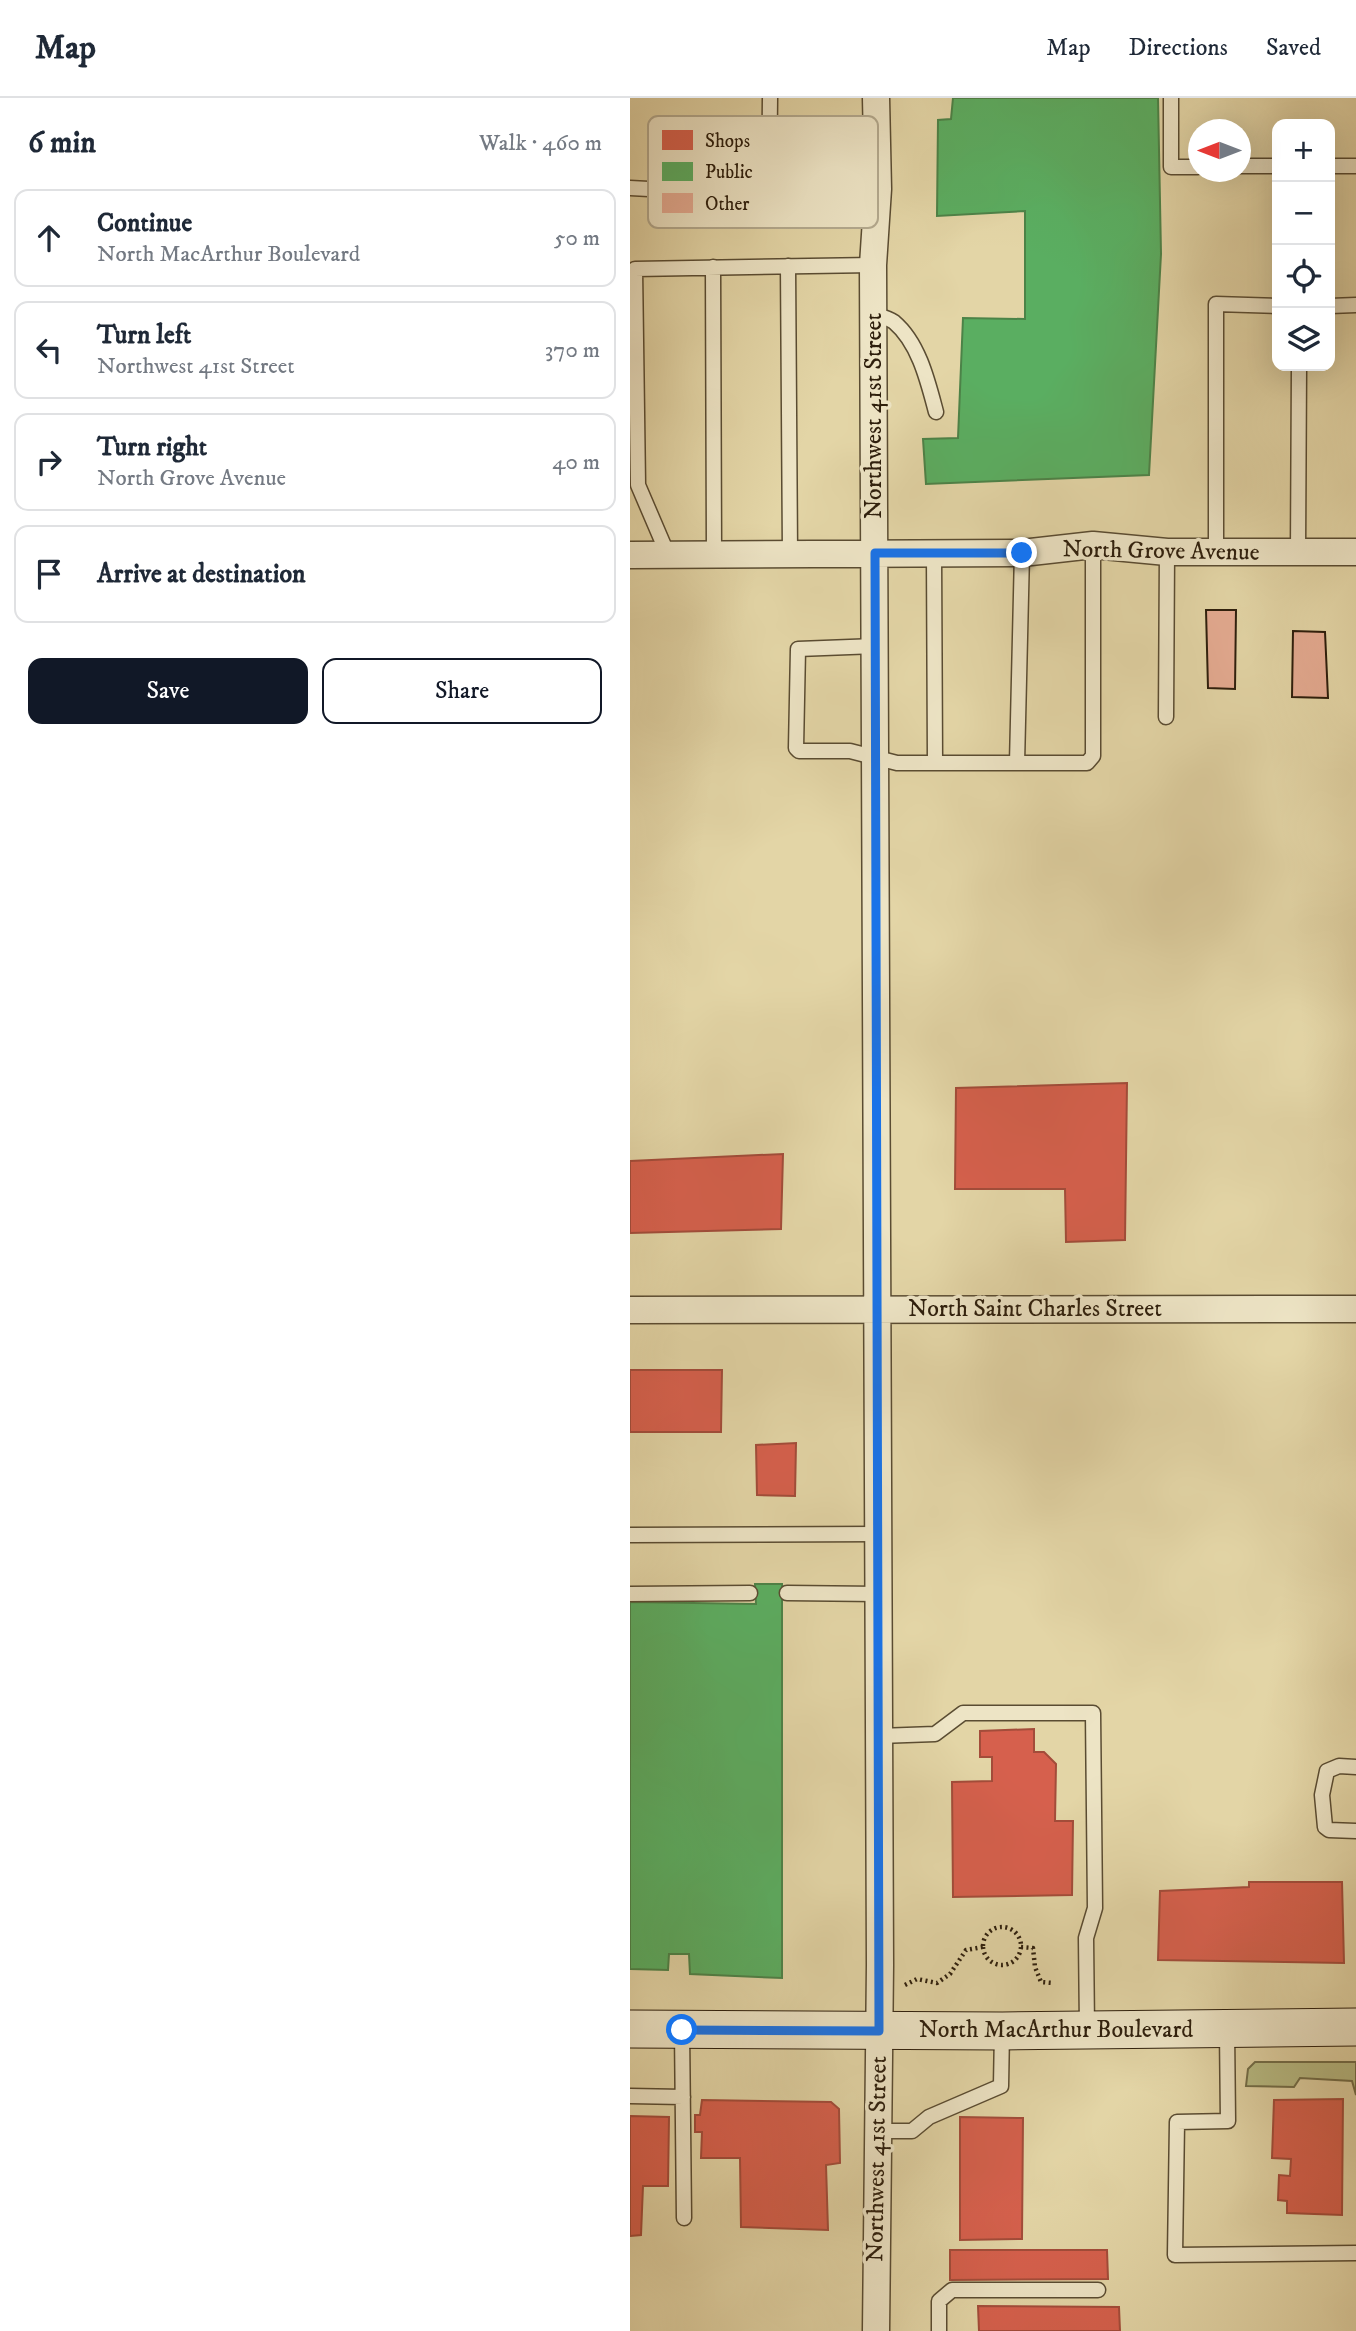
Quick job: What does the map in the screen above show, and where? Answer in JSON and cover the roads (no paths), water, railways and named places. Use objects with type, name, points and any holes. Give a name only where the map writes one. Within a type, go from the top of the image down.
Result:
[{"type":"main road","name":"North MacArthur Boulevard","points":[[630,2029],[1002,2031],[1356,2027]]},
{"type":"street","name":"Northwest 41st Street","points":[[876,98],[876,116]]},
{"type":"street","name":"Northwest 41st Street","points":[[875,228],[873,314],[877,757],[879,1736],[876,2331]]},
{"type":"street","name":"North Grove Avenue","points":[[630,555],[1022,553],[1093,545],[1167,552],[1356,552]]},
{"type":"street","name":"North Saint Charles Street","points":[[630,1310],[1356,1309]]},
{"type":"lane","points":[[770,98],[770,116]]},
{"type":"lane","points":[[1171,98],[1171,167],[1188,167]]},
{"type":"lane","points":[[1251,166],[1272,166]]},
{"type":"lane","points":[[1335,166],[1356,166]]},
{"type":"lane","points":[[630,188],[648,188]]},
{"type":"lane","points":[[668,555],[638,485],[635,269],[873,265]]},
{"type":"lane","points":[[788,266],[790,554]]},
{"type":"lane","points":[[713,267],[714,554]]},
{"type":"lane","points":[[1216,552],[1216,304],[1272,306]]},
{"type":"lane","points":[[1335,306],[1356,305]]},
{"type":"lane","points":[[873,314],[893,321],[909,342],[924,369],[936,412]]},
{"type":"lane","points":[[1298,552],[1299,371]]},
{"type":"lane","points":[[876,646],[798,649],[796,748],[799,751],[850,751],[897,763],[1087,763],[1093,756],[1093,545]]},
{"type":"lane","points":[[1166,717],[1167,552]]},
{"type":"lane","points":[[1017,763],[1022,553]]},
{"type":"lane","points":[[934,554],[936,763]]},
{"type":"lane","points":[[630,1535],[878,1534]]},
{"type":"lane","points":[[630,1594],[750,1593]]},
{"type":"lane","points":[[787,1593],[878,1594]]},
{"type":"lane","points":[[879,1736],[936,1734],[962,1713],[1093,1713],[1095,1908],[1086,1938],[1087,2030]]},
{"type":"lane","points":[[1356,1767],[1339,1766],[1327,1771],[1322,1796],[1325,1827],[1329,1830],[1356,1831]]},
{"type":"lane","points":[[1227,2029],[1228,2121],[1177,2122],[1175,2255],[1356,2253]]},
{"type":"lane","points":[[682,2030],[684,2218]]},
{"type":"lane","points":[[877,2130],[912,2130],[929,2117],[1001,2086],[1002,2031]]},
{"type":"lane","points":[[630,2096],[682,2097]]},
{"type":"lane","points":[[939,2331],[939,2301],[952,2290],[1098,2290]]}]
